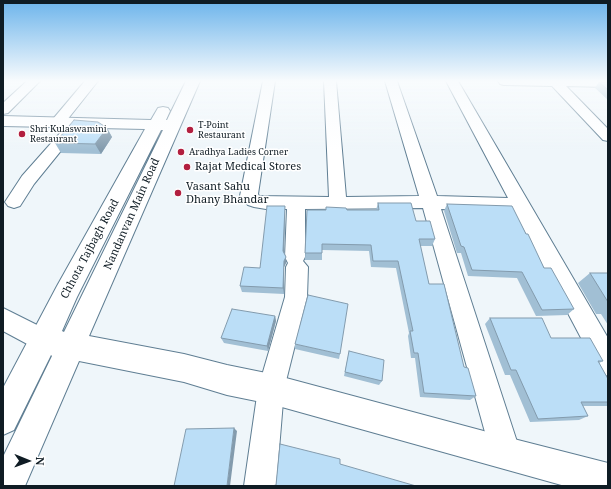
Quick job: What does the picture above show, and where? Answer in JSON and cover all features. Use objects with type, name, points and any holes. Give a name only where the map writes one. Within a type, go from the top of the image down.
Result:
[{"type":"main road","name":"Chhota Tajbagh Road","points":[[7,486],[58,344],[66,294],[164,125],[171,104]]},
{"type":"main road","points":[[3,121],[164,125],[178,104]]},
{"type":"main road","points":[[58,344],[184,368],[227,380],[271,389],[506,454],[608,480]]},
{"type":"main road","name":"Chhota Tajbagh Road","points":[[3,419],[58,344]]},
{"type":"street","points":[[58,122],[73,104]]},
{"type":"street","points":[[265,104],[249,196],[254,201],[296,203],[430,202],[519,205]]},
{"type":"street","points":[[331,104],[338,203]]},
{"type":"street","points":[[398,104],[430,202],[506,454]]},
{"type":"street","points":[[464,104],[519,205],[608,363]]},
{"type":"street","points":[[576,104],[608,137]]},
{"type":"street","points":[[14,202],[28,180],[77,122]]},
{"type":"street","points":[[260,486],[271,389],[296,297],[296,203]]},
{"type":"street","points":[[3,319],[58,344]]},
{"type":"building","points":[[74,120],[98,122],[107,128],[95,144],[55,143]]},
{"type":"building","points":[[378,203],[411,203],[416,221],[430,221],[435,239],[419,239],[429,284],[444,284],[464,367],[468,368],[476,396],[424,393],[418,353],[414,353],[410,331],[413,331],[398,261],[373,261],[371,245],[322,244],[322,253],[305,253],[307,210],[326,210],[326,207],[346,208],[347,210],[379,210]]},
{"type":"building","points":[[447,204],[512,206],[526,234],[528,234],[544,268],[551,268],[574,309],[542,310],[522,272],[472,270],[464,247],[461,246]]},
{"type":"building","points":[[267,206],[285,206],[283,251],[286,257],[284,261],[283,288],[240,286],[244,267],[260,268]]},
{"type":"building","points":[[590,273],[608,273],[608,302]]},
{"type":"building","points":[[308,295],[348,304],[340,354],[295,344]]},
{"type":"building","points":[[232,309],[275,316],[267,346],[221,338]]},
{"type":"building","points":[[490,318],[542,318],[551,338],[590,338],[603,361],[598,361],[608,379],[608,402],[581,402],[588,416],[538,419],[516,370],[511,370]]},
{"type":"building","points":[[349,351],[384,360],[382,381],[345,372]]},
{"type":"building","points":[[234,428],[227,486],[174,486],[186,429]]},
{"type":"building","points":[[280,444],[340,459],[340,464],[416,486],[272,486],[276,485]]},
{"type":"place","name":"T-Point Restaurant","points":[[190,130]]},
{"type":"place","name":"Shri Kulaswamini Restaurant","points":[[22,134]]},
{"type":"place","name":"Aradhya Ladies Corner","points":[[181,152]]},
{"type":"place","name":"Rajat Medical Stores","points":[[187,167]]},
{"type":"place","name":"Vasant Sahu Dhany Bhandar","points":[[178,193]]}]
